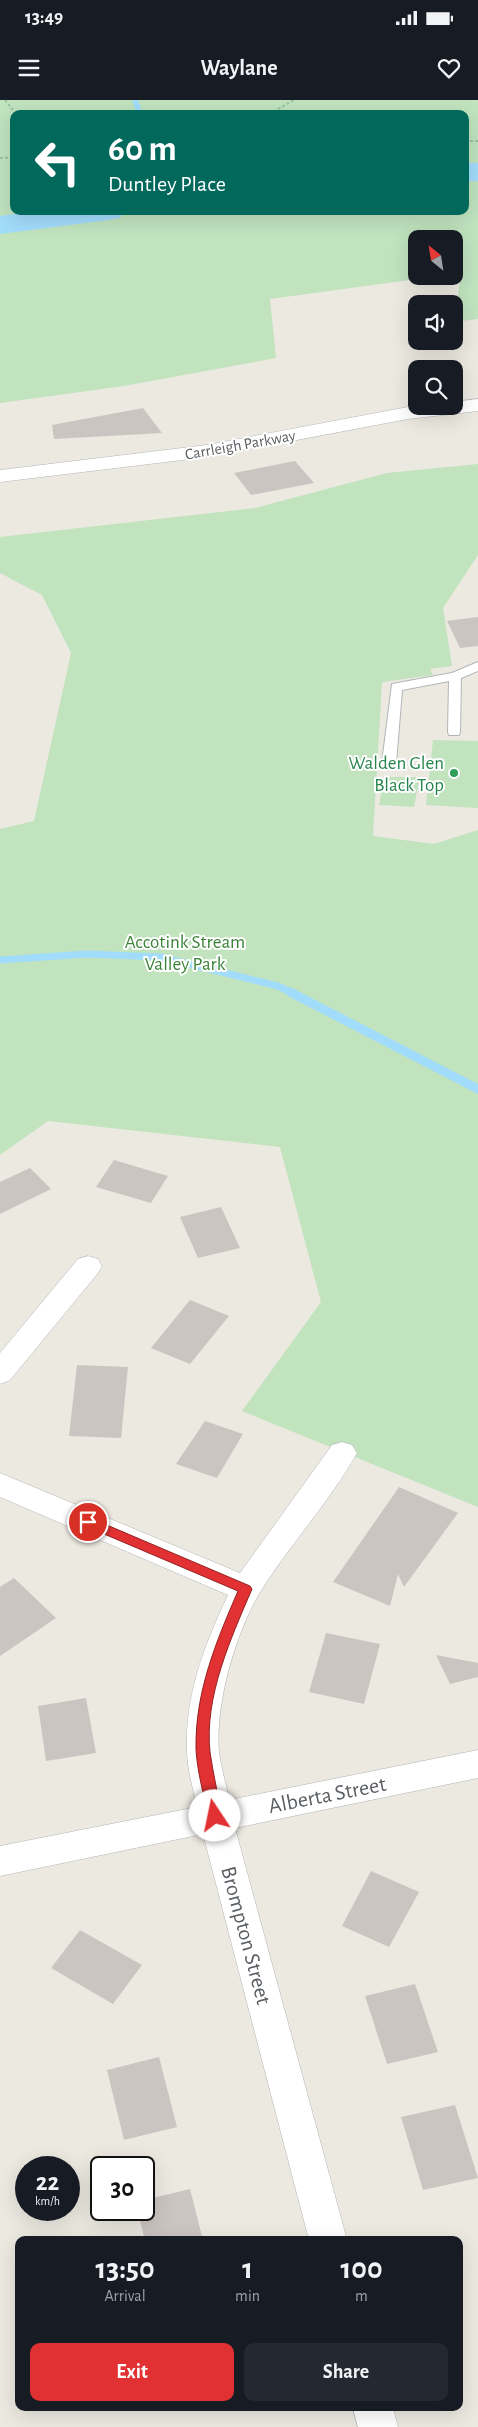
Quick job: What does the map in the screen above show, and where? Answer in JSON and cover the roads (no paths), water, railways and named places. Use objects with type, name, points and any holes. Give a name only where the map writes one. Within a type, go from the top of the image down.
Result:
[{"type":"street","name":"Carrleigh Parkway","points":[[0,476],[197,452],[408,413],[478,405]]},
{"type":"street","points":[[0,1373],[88,1266]]},
{"type":"street","name":"Brompton Street","points":[[327,2236],[215,1816],[203,1751],[204,1720],[213,1670],[222,1642],[246,1589],[342,1453]]},
{"type":"street","points":[[0,1484],[246,1589]]},
{"type":"street","name":"Alberta Street","points":[[0,1861],[478,1764]]},
{"type":"street","points":[[374,2411],[378,2427]]},
{"type":"lane","points":[[389,762],[396,687],[455,676],[478,666]]},
{"type":"lane","points":[[454,732],[455,676]]},
{"type":"waterway","points":[[135,100],[139,110]]},
{"type":"waterway","points":[[469,172],[478,172]]},
{"type":"waterway","points":[[0,225],[78,215]]},
{"type":"waterway","points":[[0,960],[86,954],[161,957],[278,986],[290,992]]},
{"type":"waterway","points":[[290,992],[478,1089]]},
{"type":"place","name":"Walden Glen Black Top","points":[[454,773]]},
{"type":"park label","name":"Accotink Stream Valley Park","points":[[185,952]]}]
